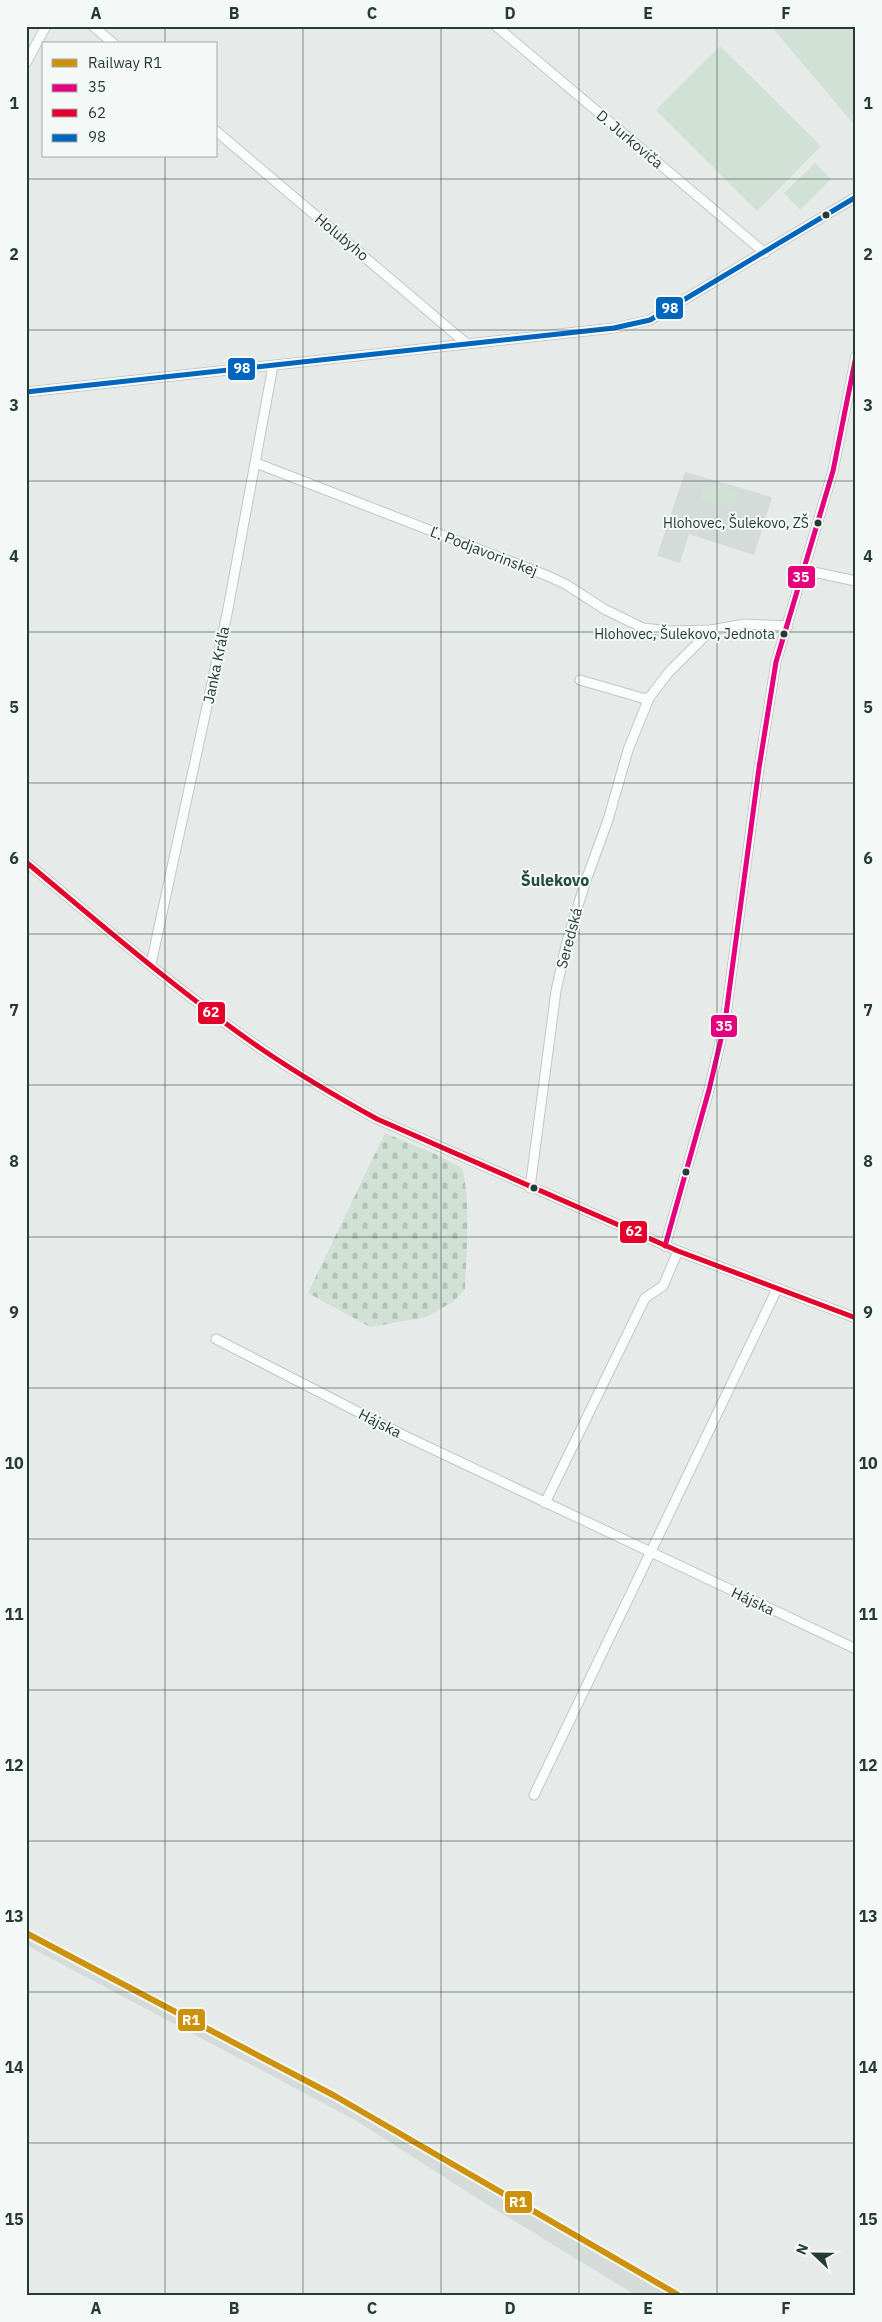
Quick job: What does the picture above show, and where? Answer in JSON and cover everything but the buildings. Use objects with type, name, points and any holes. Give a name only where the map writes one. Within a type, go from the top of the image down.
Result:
[{"type":"street","points":[[26,63],[46,26]]},
{"type":"street","points":[[93,26],[112,42]]},
{"type":"street","name":"D. Jurkoviča","points":[[496,26],[765,252]]},
{"type":"street","name":"Holubyho","points":[[218,133],[467,344]]},
{"type":"street","points":[[26,392],[614,328],[650,320],[856,198]]},
{"type":"street","points":[[665,1246],[709,1090],[725,1022],[760,758],[776,662],[834,471],[854,378],[856,356]]},
{"type":"street","name":"Janka Kráľa","points":[[151,964],[227,614],[273,366]]},
{"type":"street","name":"Ľ. Podjavorinskej","points":[[256,463],[548,576],[567,585],[604,609],[643,628],[670,631],[711,630],[746,624],[788,626]]},
{"type":"street","points":[[804,570],[856,581]]},
{"type":"street","points":[[580,680],[642,698],[649,698],[669,672],[711,630]]},
{"type":"street","name":"Seredská","points":[[530,1188],[556,991],[567,942],[585,883],[608,820],[628,750],[649,698]]},
{"type":"street","points":[[26,862],[205,1008],[262,1049],[333,1094],[385,1123],[665,1246],[856,1318]]},
{"type":"street","points":[[546,1503],[646,1298],[663,1286],[678,1251]]},
{"type":"street","points":[[534,1795],[777,1289]]},
{"type":"street","name":"Hájska","points":[[216,1339],[403,1435],[856,1649]]},
{"type":"shaded area","points":[[685,472],[772,497],[754,555],[689,534],[680,563],[657,556]]},
{"type":"shaded area","points":[[26,1929],[341,2094],[688,2296],[637,2296],[485,2203],[355,2120],[26,1945]]},
{"type":"green space","points":[[771,26],[856,26],[856,127]]},
{"type":"green space","points":[[720,46],[821,146],[757,211],[656,110]]},
{"type":"green space","points":[[815,163],[831,179],[800,210],[784,193]]},
{"type":"green space","points":[[704,481],[738,491],[733,509],[699,499]]},
{"type":"green space","points":[[385,1133],[435,1154],[462,1168],[467,1211],[465,1289],[454,1301],[426,1317],[370,1327],[308,1293]]},
{"type":"railway","points":[[26,1933],[335,2096],[680,2296]]},
{"type":"rail line","name":"R1","points":[[26,1933],[335,2096],[680,2296]]},
{"type":"transit line","name":"98","points":[[26,392],[614,328],[650,320],[856,197]]},
{"type":"transit line","name":"35","points":[[665,1246],[709,1090],[725,1022],[759,768],[776,662],[833,471],[856,356]]},
{"type":"transit line","name":"62","points":[[26,862],[142,958],[230,1027],[303,1076],[377,1119],[678,1251],[856,1318]]},
{"type":"place","name":"Hlohovec, Šulekovo, ZŠ","points":[[818,523]]},
{"type":"place","name":"Hlohovec, Šulekovo, Jednota","points":[[784,634]]},
{"type":"district","name":"Šulekovo","points":[[555,880]]}]
